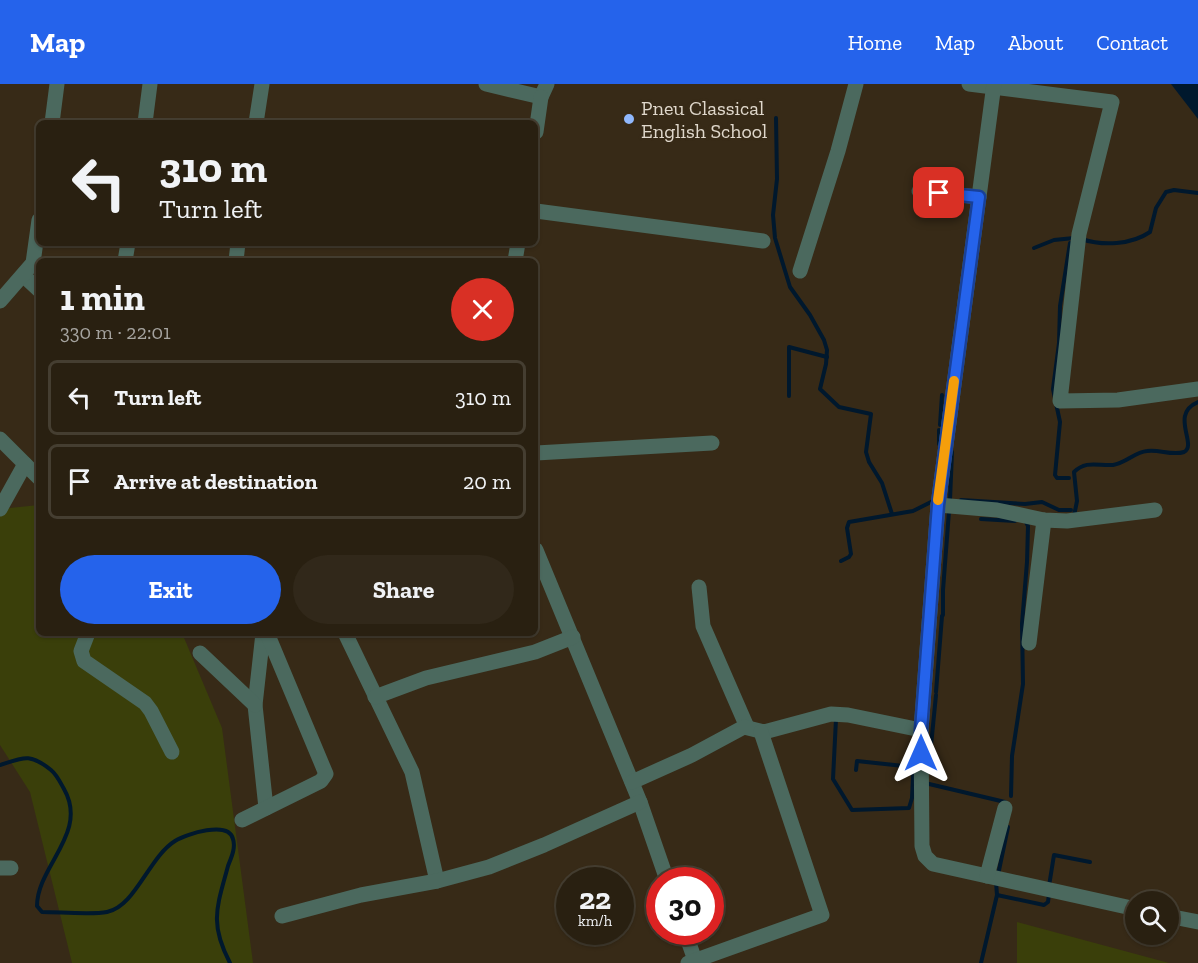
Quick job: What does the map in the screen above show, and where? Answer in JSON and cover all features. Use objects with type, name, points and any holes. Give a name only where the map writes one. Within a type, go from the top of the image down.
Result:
[{"type":"street","points":[[52,120],[57,84]]},
{"type":"street","points":[[145,120],[150,84]]},
{"type":"street","points":[[256,120],[262,84]]},
{"type":"street","points":[[486,84],[544,91],[538,122]]},
{"type":"street","points":[[800,271],[838,151],[856,84]]},
{"type":"street","points":[[969,84],[1112,102],[1079,234],[1060,401],[1118,400],[1198,389]]},
{"type":"street","points":[[993,86],[938,505],[921,730],[922,846],[926,856],[933,864],[1125,907]]},
{"type":"street","points":[[919,191],[979,197]]},
{"type":"street","points":[[538,211],[763,241]]},
{"type":"street","points":[[0,301],[33,263],[36,242]]},
{"type":"street","points":[[24,276],[36,287]]},
{"type":"street","points":[[0,439],[36,475]]},
{"type":"street","points":[[538,453],[712,442]]},
{"type":"street","points":[[0,508],[25,464]]},
{"type":"street","points":[[938,505],[997,510],[1044,520],[1067,521],[1155,510]]},
{"type":"street","points":[[1029,644],[1044,520]]},
{"type":"street","points":[[538,555],[632,782],[662,867]]},
{"type":"street","points":[[688,945],[693,962],[822,915],[754,729],[703,626],[699,586]]},
{"type":"street","points":[[87,636],[81,651],[84,661],[145,703],[152,711],[172,752]]},
{"type":"street","points":[[265,636],[255,705],[266,808]]},
{"type":"street","points":[[242,820],[321,781],[326,774],[266,636]]},
{"type":"street","points":[[346,636],[412,772],[437,881]]},
{"type":"street","points":[[375,697],[426,678],[535,652],[573,637]]},
{"type":"street","points":[[200,653],[255,705]]},
{"type":"street","points":[[632,782],[754,729],[831,714],[848,715],[921,730]]},
{"type":"street","points":[[282,916],[361,895],[437,881],[489,867],[639,802]]},
{"type":"street","points":[[987,876],[1005,808]]},
{"type":"street","points":[[1179,918],[1198,922]]},
{"type":"green space","points":[[36,505],[36,636],[183,636],[222,728],[253,963],[72,963],[30,792],[0,745],[0,509]]},
{"type":"green space","points":[[1017,922],[1169,963],[1017,963]]},
{"type":"water","points":[[1171,84],[1198,84],[1198,119]]},
{"type":"waterway","points":[[776,118],[777,179],[773,215],[775,238],[790,287],[810,315],[827,350],[820,389],[839,407],[871,414],[866,452],[869,462],[882,483],[892,514]]},
{"type":"waterway","points":[[1081,239],[1098,243],[1134,240],[1150,232],[1156,208],[1166,192],[1174,190],[1198,193]]},
{"type":"waterway","points":[[1034,248],[1054,240],[1074,238]]},
{"type":"waterway","points":[[1069,478],[1057,478],[1055,475],[1060,422],[1053,389],[1059,343],[1060,306],[1070,243]]},
{"type":"waterway","points":[[789,396],[789,347],[827,357]]},
{"type":"waterway","points":[[940,425],[942,395]]},
{"type":"waterway","points":[[1074,516],[1077,501],[1074,472],[1088,465],[1118,464],[1138,453],[1147,451],[1184,452],[1188,443],[1186,414],[1190,407],[1198,402]]},
{"type":"waterway","points":[[939,430],[939,444]]},
{"type":"waterway","points":[[950,500],[952,452]]},
{"type":"waterway","points":[[961,500],[1025,504],[1042,502],[1059,510],[1071,510]]},
{"type":"waterway","points":[[841,561],[851,554],[847,528],[849,522],[913,511],[933,501]]},
{"type":"waterway","points":[[943,615],[949,511]]},
{"type":"waterway","points":[[981,519],[1015,521]]},
{"type":"waterway","points":[[1011,796],[1012,756],[1023,684],[1022,624],[1028,526],[1025,520]]},
{"type":"waterway","points":[[936,692],[942,616]]},
{"type":"waterway","points":[[929,766],[936,695]]},
{"type":"waterway","points":[[836,719],[833,779],[852,810],[909,808],[912,798],[914,757]]},
{"type":"waterway","points":[[0,765],[27,758],[38,761],[57,776],[70,805],[70,820],[66,835],[39,891],[37,906],[42,912],[93,913],[107,912],[117,908],[134,892],[157,858],[175,841],[207,830],[224,830],[230,833],[234,849],[217,915],[219,937],[230,963]]},
{"type":"waterway","points":[[856,770],[857,761],[913,767]]},
{"type":"waterway","points":[[925,783],[1005,802]]},
{"type":"waterway","points":[[998,875],[1008,827]]},
{"type":"waterway","points":[[1049,886],[1054,855],[1090,862]]},
{"type":"waterway","points":[[981,963],[997,895],[996,882]]},
{"type":"waterway","points":[[997,895],[1044,905],[1048,902],[1049,894]]},
{"type":"slow traffic","points":[[938,500],[954,381]]},
{"type":"place","name":"Pneu Classical English School","points":[[629,119]]},
{"type":"route","points":[[921,753],[938,505],[979,197],[939,193]]}]
